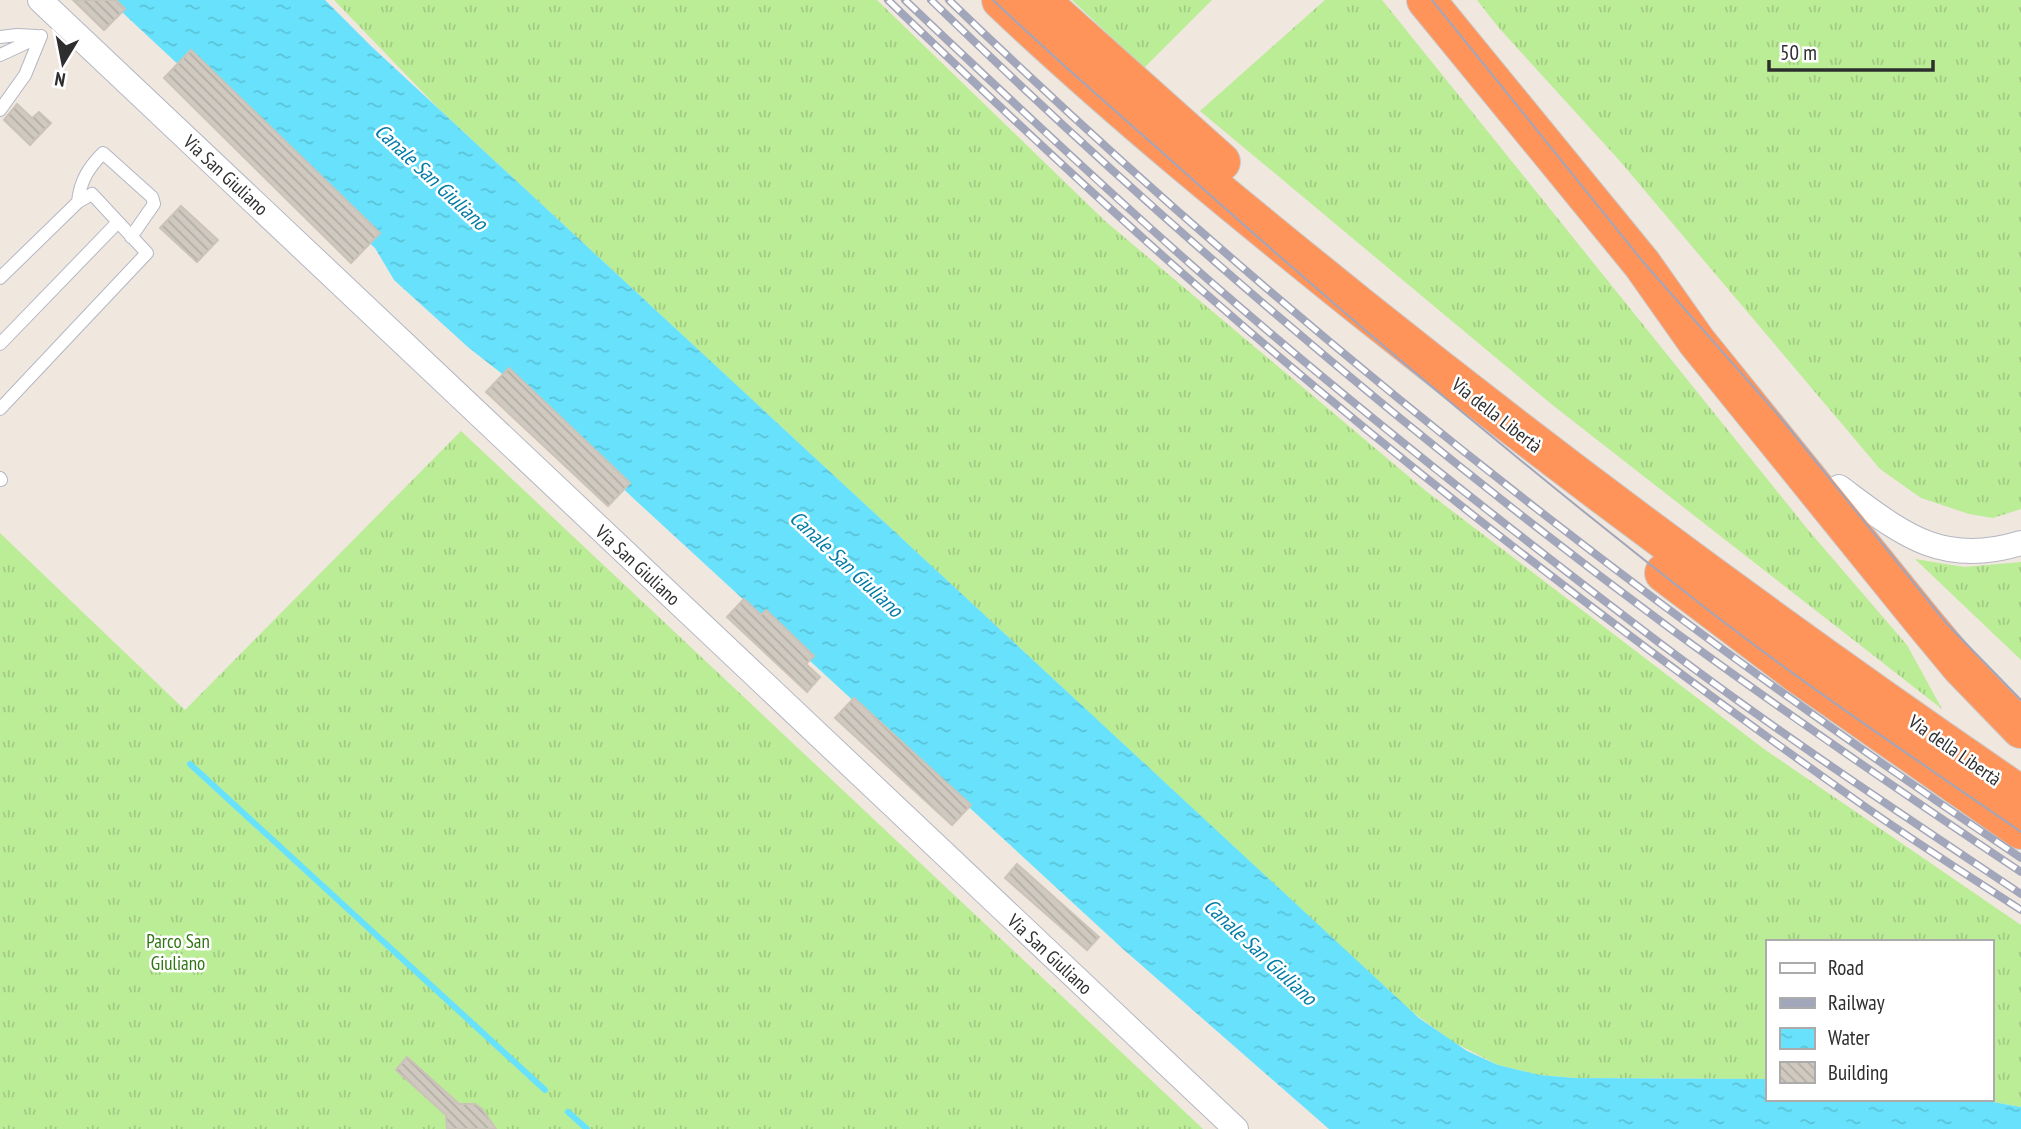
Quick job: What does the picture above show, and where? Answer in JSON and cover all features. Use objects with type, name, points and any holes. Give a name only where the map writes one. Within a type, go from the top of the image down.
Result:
[{"type":"highway","name":"Via della Libertà","points":[[1001,0],[1151,137],[1455,382],[1766,616],[2021,795]]},
{"type":"highway","points":[[1040,0],[1335,264],[1450,362],[1892,705]]},
{"type":"highway","points":[[1426,0],[1642,264],[1698,342],[1922,620],[1961,667],[2021,730]]},
{"type":"highway","points":[[1151,137],[1286,262],[1538,474],[1683,589],[1799,675],[2021,830]]},
{"type":"highway","points":[[1642,264],[1734,361],[1966,641],[2021,696]]},
{"type":"street","name":"Via San Giuliano","points":[[40,0],[1236,1129]]},
{"type":"street","points":[[1839,487],[1894,528],[1914,539],[1945,548],[1980,552],[2021,543]]},
{"type":"lane","points":[[0,37],[41,36]]},
{"type":"lane","points":[[0,55],[41,36]]},
{"type":"lane","points":[[0,110],[25,75],[41,36]]},
{"type":"lane","points":[[0,98],[25,75]]},
{"type":"lane","points":[[78,202],[79,188],[91,166],[103,153],[152,197],[154,204],[131,237]]},
{"type":"lane","points":[[0,278],[78,202],[92,194],[147,253],[0,409]]},
{"type":"lane","points":[[0,344],[118,222]]},
{"type":"green space","points":[[334,0],[877,0],[1105,221],[1426,491],[1764,749],[2021,925],[2021,1107],[1987,1101],[1993,1101],[1993,940],[1766,940],[1766,1079],[1575,1078],[1540,1075],[1498,1065],[1453,1042],[1411,1011],[440,110]]},
{"type":"green space","points":[[1072,0],[1212,0],[1144,68]]},
{"type":"green space","points":[[1325,0],[1382,0],[1809,531],[1907,645],[1942,709],[1555,407],[1200,111]]},
{"type":"green space","points":[[1477,0],[2021,0],[2021,509],[1993,518],[1969,514],[1921,498],[1880,469],[1619,160],[1499,28]]},
{"type":"green space","name":"Parco San Giuliano","points":[[461,431],[1203,1129],[0,1129],[0,533],[185,710]]},
{"type":"green space","points":[[1915,559],[1964,567],[2021,562],[2021,660]]},
{"type":"water","name":"Canale San Giuliano","points":[[109,0],[325,0],[371,46],[1419,1018],[1467,1051],[1498,1065],[1540,1075],[1575,1078],[1766,1079],[1766,1101],[1987,1101],[2021,1107],[2021,1129],[1329,1129],[1123,949],[501,373],[469,348],[394,280],[375,248]]},
{"type":"building","points":[[73,0],[116,0],[125,9],[104,30]]},
{"type":"building","points":[[191,50],[380,233],[351,263],[164,78]]},
{"type":"building","points":[[17,104],[32,118],[39,112],[51,123],[30,145],[4,120]]},
{"type":"building","points":[[181,206],[218,240],[197,262],[160,228]]},
{"type":"building","points":[[509,368],[630,483],[608,506],[486,392]]},
{"type":"building","points":[[744,599],[761,615],[766,610],[814,656],[806,664],[820,677],[807,692],[727,617]]},
{"type":"building","points":[[854,698],[971,805],[952,825],[835,718]]},
{"type":"building","points":[[1017,864],[1099,937],[1087,950],[1005,878]]},
{"type":"building","points":[[407,1057],[459,1104],[475,1104],[482,1109],[496,1129],[447,1129],[446,1115],[396,1070]]},
{"type":"waterway","points":[[190,764],[545,1090]]},
{"type":"waterway","points":[[568,1112],[587,1129]]},
{"type":"tram line","points":[[993,0],[1091,90],[1319,290],[1579,508],[1788,670],[2021,832]]},
{"type":"tram line","points":[[1432,0],[1644,263],[1780,417],[1947,624],[2021,700]]},
{"type":"railway","points":[[888,0],[1165,258],[1283,360],[1443,491],[1606,618],[1773,741],[1897,829],[2021,910]]},
{"type":"railway","points":[[905,0],[1173,248],[1267,330],[1434,467],[1705,677],[1839,772],[2021,894]]},
{"type":"railway","points":[[931,0],[1109,167],[1200,248],[1292,328],[1482,484],[1718,663],[1846,754],[2021,872]]},
{"type":"railway","points":[[949,0],[1074,118],[1202,233],[1466,453],[1601,559],[1739,661],[2021,858]]}]
